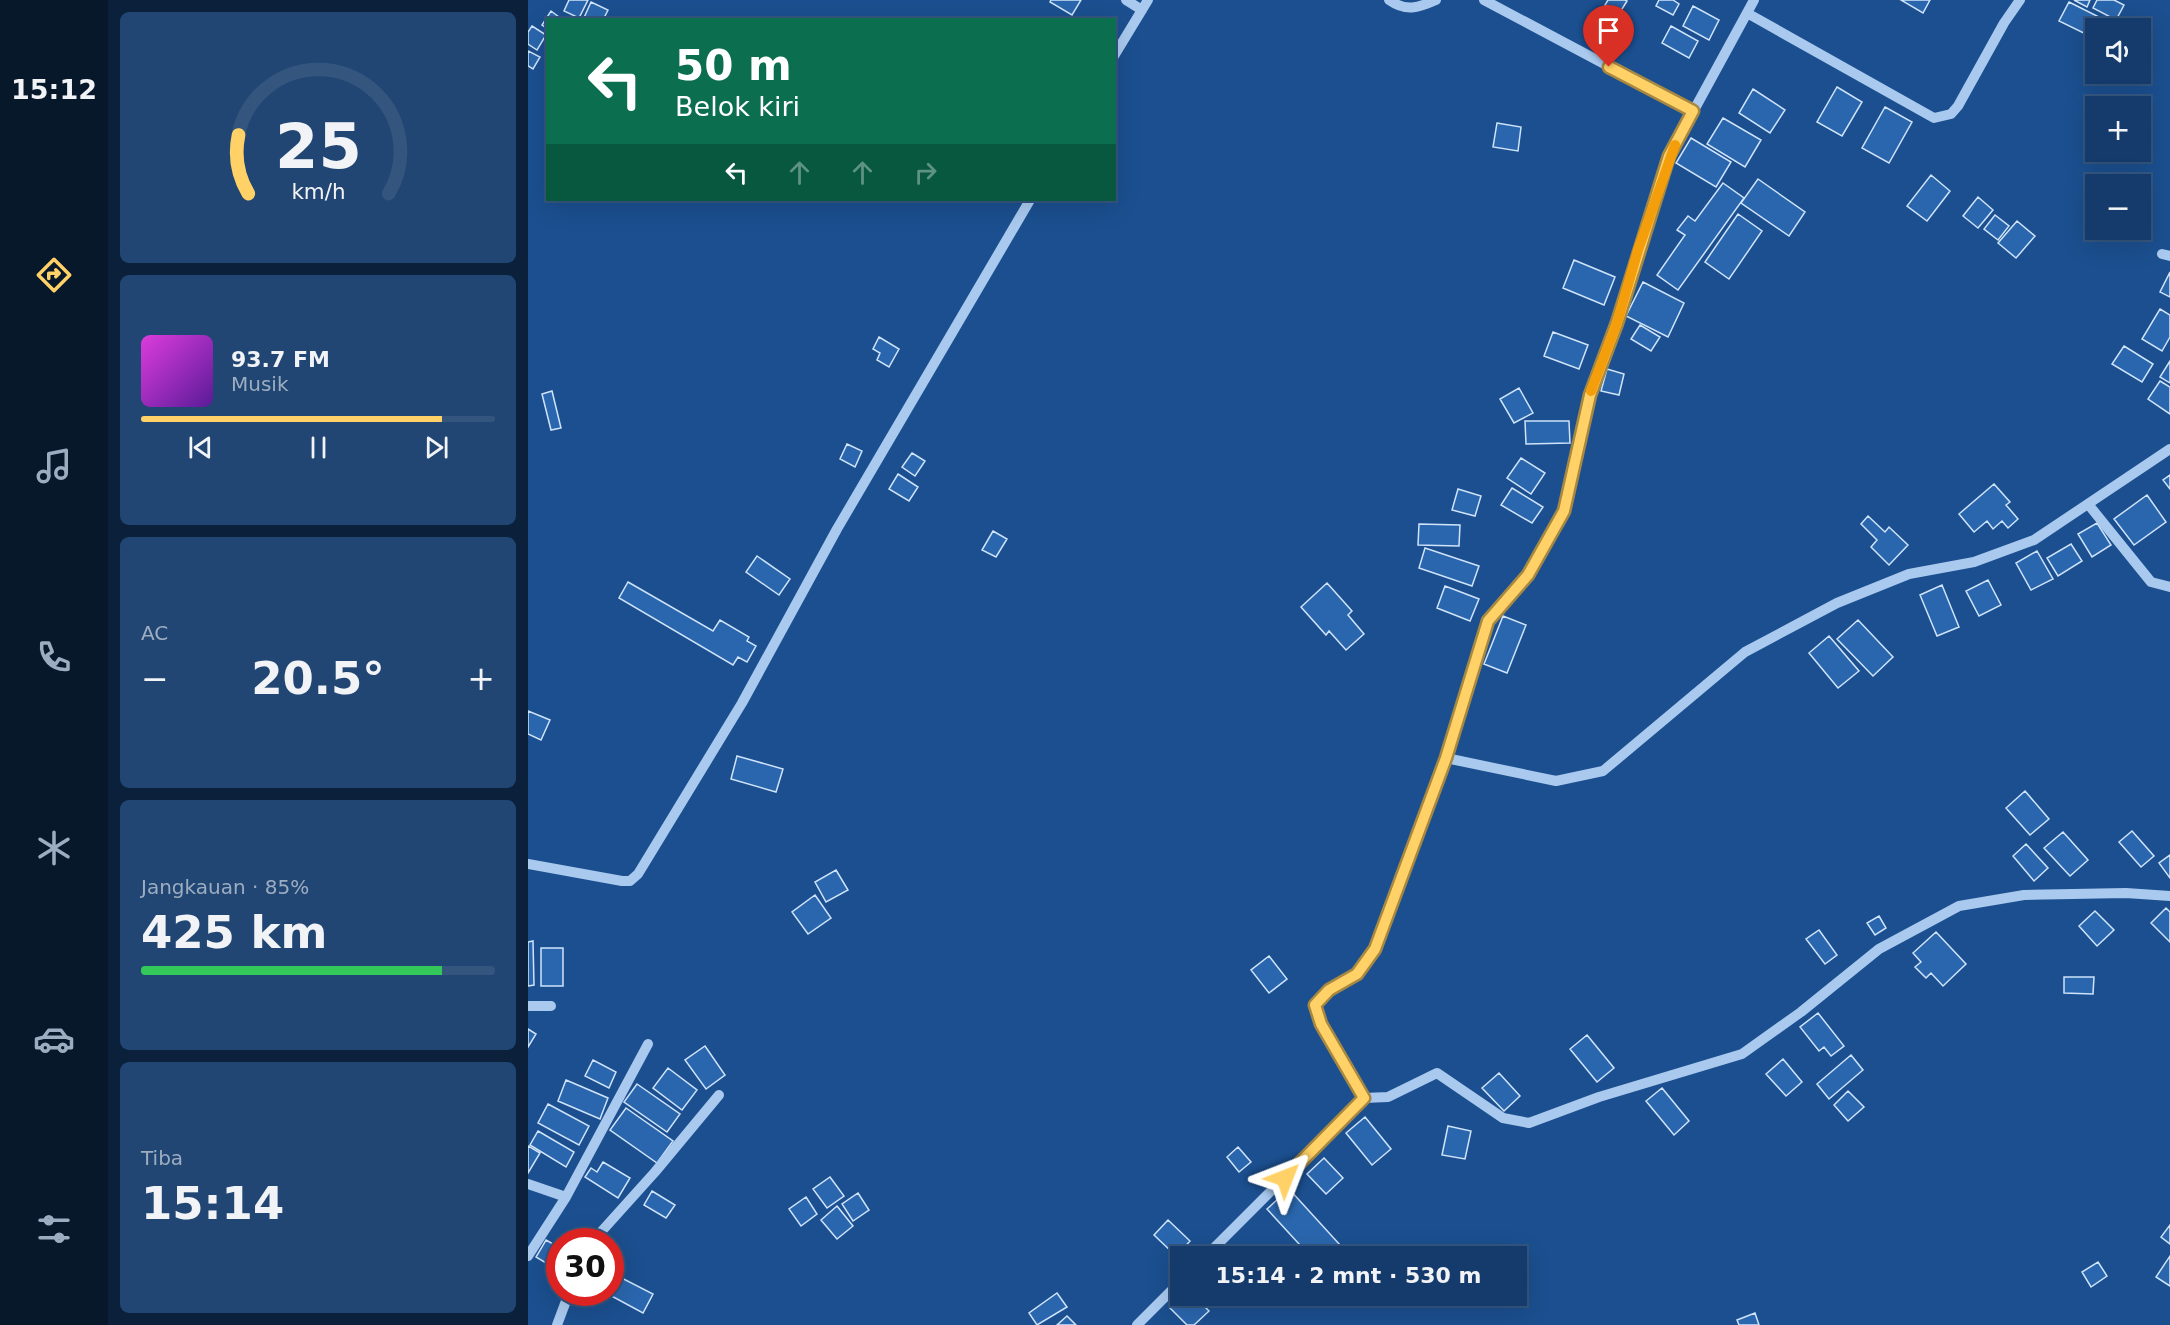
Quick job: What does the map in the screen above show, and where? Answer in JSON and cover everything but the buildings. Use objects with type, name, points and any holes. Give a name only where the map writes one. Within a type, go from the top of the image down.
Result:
[{"type":"street","points":[[1126,0],[1142,10]]},
{"type":"street","points":[[1116,53],[1148,0]]},
{"type":"street","points":[[1389,0],[1406,9],[1419,8],[1436,0]]},
{"type":"street","points":[[1484,0],[1693,111]]},
{"type":"street","points":[[1364,1098],[1321,1024],[1315,1005],[1329,990],[1357,974],[1375,949],[1446,758],[1488,621],[1528,575],[1564,511],[1590,395],[1617,323],[1669,156],[1754,0]]},
{"type":"street","points":[[1747,13],[1934,118],[1951,114],[1958,106],[2020,0]]},
{"type":"street","points":[[528,864],[622,881],[630,881],[638,874],[742,704],[837,529],[1029,201]]},
{"type":"street","points":[[1446,758],[1556,781],[1603,771],[1745,652],[1837,603],[1909,574],[1974,562],[2034,540],[2170,449]]},
{"type":"street","points":[[2088,504],[2151,582],[2170,587]]},
{"type":"street","points":[[1216,1246],[1364,1098],[1389,1097],[1437,1073],[1503,1118],[1529,1123],[1599,1096],[1742,1054],[1801,1012],[1879,949],[1959,906],[2025,895],[2126,893],[2170,896]]},
{"type":"street","points":[[528,1006],[551,1006]]},
{"type":"street","points":[[528,1256],[566,1197],[648,1044]]},
{"type":"street","points":[[605,1228],[719,1095]]},
{"type":"street","points":[[528,1184],[566,1197]]},
{"type":"street","points":[[1137,1325],[1170,1292]]},
{"type":"street","points":[[557,1325],[564,1306]]},
{"type":"slow traffic","points":[[1591,391],[1617,323],[1638,250],[1669,156],[1675,145]]},
{"type":"route","points":[[1285,1178],[1364,1098],[1321,1024],[1315,1005],[1329,990],[1357,974],[1375,949],[1428,801],[1446,758],[1488,621],[1528,575],[1564,511],[1580,450],[1590,395],[1617,323],[1669,156],[1693,111],[1609,67]]}]
